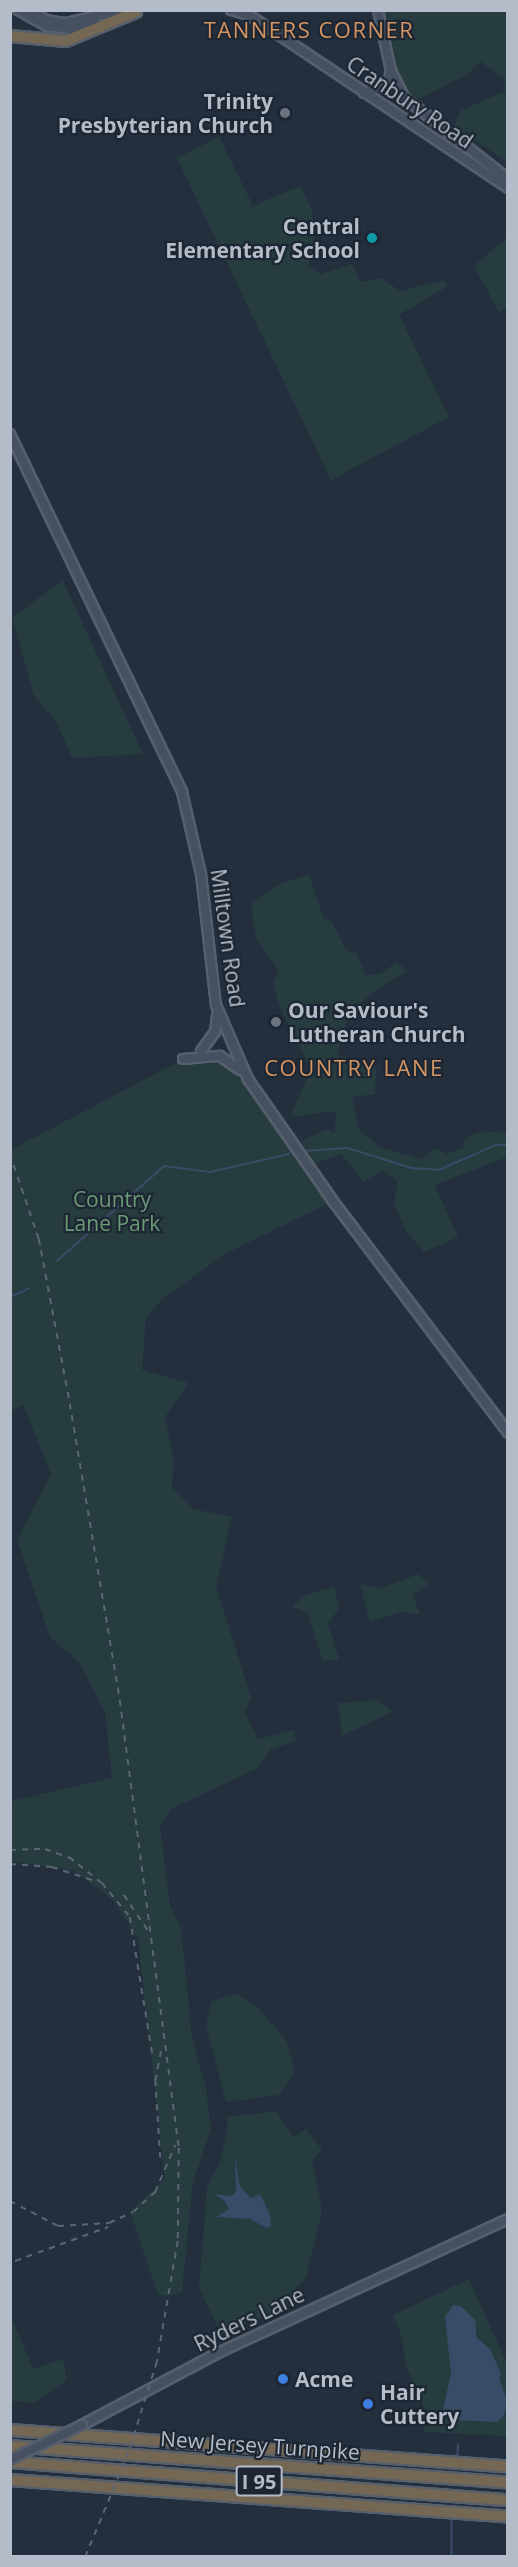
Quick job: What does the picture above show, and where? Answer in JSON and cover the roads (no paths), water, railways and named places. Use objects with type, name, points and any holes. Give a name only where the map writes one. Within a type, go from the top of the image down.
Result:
[{"type":"highway","points":[[10,36],[53,41],[78,38],[140,11]]},
{"type":"highway","name":"New Jersey Turnpike","points":[[10,2430],[507,2467]]},
{"type":"highway","name":"New Jersey Turnpike","points":[[10,2446],[507,2483]]},
{"type":"highway","name":"New Jersey Turnpike","points":[[10,2461],[507,2500]]},
{"type":"highway","name":"I 95","points":[[10,2480],[507,2517]]},
{"type":"main road","points":[[18,10],[48,26],[70,29],[140,11]]},
{"type":"main road","points":[[28,10],[46,20],[78,21],[123,10]]},
{"type":"main road","points":[[78,21],[105,10]]},
{"type":"main road","name":"Cranbury Road","points":[[231,10],[245,12],[507,188]]},
{"type":"main road","name":"Cranbury Road","points":[[378,10],[391,71],[414,109],[507,179]]},
{"type":"main road","points":[[363,93],[387,86],[391,71]]},
{"type":"main road","name":"Milltown Road","points":[[10,434],[182,792],[201,874],[216,1005],[248,1079],[327,1193],[507,1432]]},
{"type":"main road","points":[[201,1051],[217,1026],[216,1005]]},
{"type":"main road","points":[[183,1059],[220,1056],[248,1079]]},
{"type":"main road","name":"Ryders Lane","points":[[10,2461],[220,2352],[507,2219]]},
{"type":"water","points":[[235,2156],[240,2186],[251,2198],[260,2194],[270,2215],[271,2226],[266,2228],[250,2219],[216,2217],[229,2209],[224,2200],[213,2194],[231,2196],[236,2192]]},
{"type":"water","points":[[453,2305],[461,2306],[475,2320],[477,2338],[490,2349],[501,2374],[499,2379],[507,2400],[504,2416],[497,2422],[450,2420],[442,2414],[451,2373],[445,2317]]},
{"type":"waterway","points":[[304,1151],[348,1148],[412,1168],[439,1170],[496,1145],[508,1145]]},
{"type":"waterway","points":[[57,1261],[164,1166],[210,1172],[289,1154]]},
{"type":"waterway","points":[[10,1297],[28,1289]]},
{"type":"waterway","points":[[457,2459],[458,2445]]},
{"type":"waterway","points":[[452,2519],[452,2556]]},
{"type":"railway","points":[[10,1154],[39,1239],[68,1392],[120,1700],[179,2148],[178,2241],[157,2362],[129,2452],[86,2556]]},
{"type":"railway","points":[[10,1850],[45,1849],[75,1860]]},
{"type":"railway","points":[[69,1857],[102,1883],[130,1917],[153,2057]]},
{"type":"railway","points":[[10,1864],[52,1867],[92,1880]]},
{"type":"railway","points":[[124,1895],[149,1932]]},
{"type":"railway","points":[[160,2158],[155,2081],[161,2050]]},
{"type":"railway","points":[[10,2201],[58,2226],[109,2223],[133,2212],[155,2192],[175,2145]]},
{"type":"railway","points":[[15,2261],[108,2227]]},
{"type":"place","name":"Trinity Presbyterian Church","points":[[285,113]]},
{"type":"place","name":"Central Elementary School","points":[[372,238]]},
{"type":"place","name":"Our Saviour's Lutheran Church","points":[[276,1022]]},
{"type":"place","name":"Acme","points":[[283,2379]]},
{"type":"place","name":"Hair Cuttery","points":[[368,2404]]},
{"type":"district","name":"TANNERS CORNER","points":[[309,30]]},
{"type":"district","name":"COUNTRY LANE","points":[[354,1068]]},
{"type":"park label","name":"Country Lane Park","points":[[112,1211]]}]
